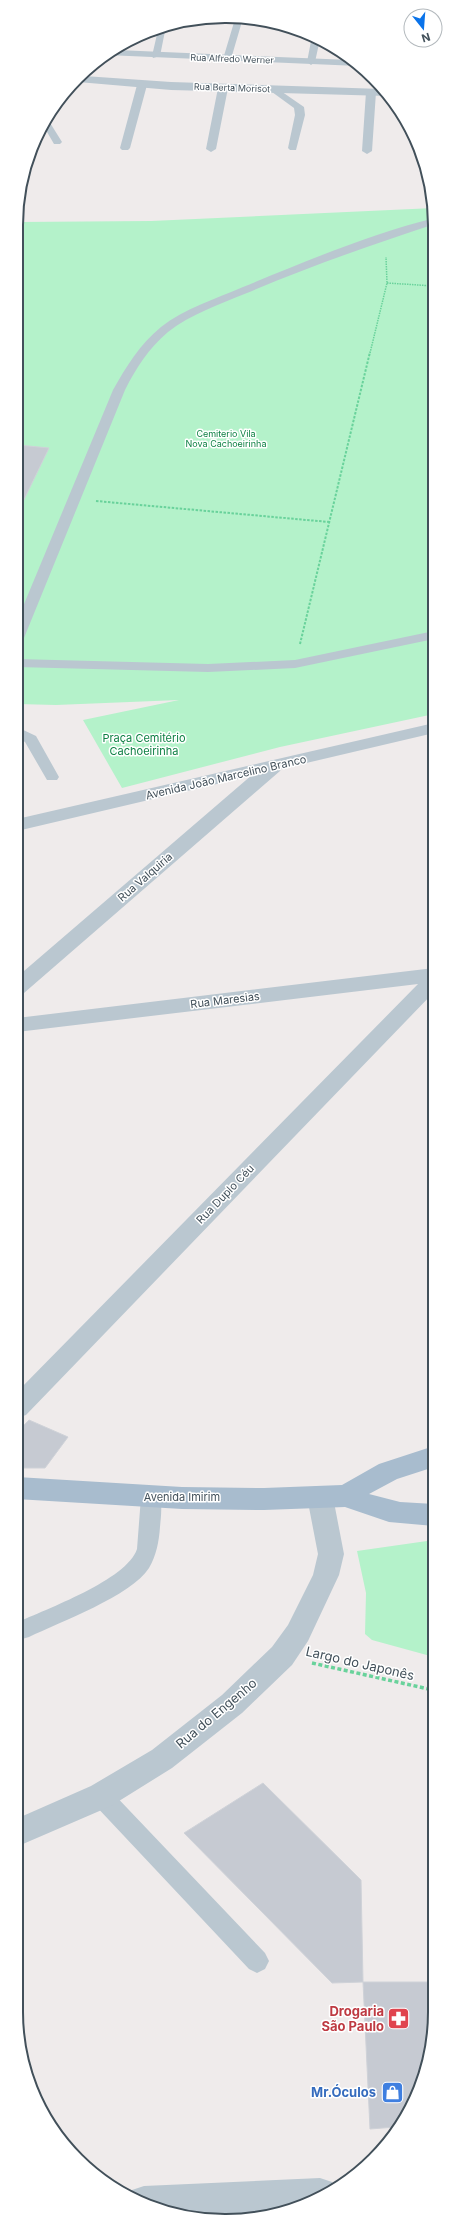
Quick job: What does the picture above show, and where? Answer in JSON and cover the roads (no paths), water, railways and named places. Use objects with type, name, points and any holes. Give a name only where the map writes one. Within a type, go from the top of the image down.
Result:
[{"type":"main road","points":[[347,1496],[363,1483],[381,1473],[402,1464],[428,1458]]},
{"type":"main road","name":"Avenida Imirim","points":[[23,1489],[93,1495],[151,1497],[347,1496],[365,1505],[385,1511],[428,1515]]},
{"type":"street","name":"Rua Alfredo Werner","points":[[118,54],[156,56],[180,65],[227,59],[347,64]]},
{"type":"street","points":[[251,89],[259,61]]},
{"type":"street","points":[[334,91],[339,63]]},
{"type":"street","points":[[171,86],[180,65]]},
{"type":"street","name":"Rua Berta Morisot","points":[[84,80],[142,85],[378,92]]},
{"type":"street","name":"Avenida João Marcelino Branco","points":[[23,824],[273,767],[428,729]]},
{"type":"street","name":"Rua Valquiria","points":[[23,983],[273,767]]},
{"type":"street","name":"Rua Maresias","points":[[23,1024],[428,976]]},
{"type":"street","name":"Rua Duplo Céu","points":[[23,1402],[428,986]]},
{"type":"street","name":"Rua do Engenho","points":[[23,1831],[101,1796],[167,1754],[232,1704],[282,1656],[298,1633],[326,1575],[331,1554],[320,1497]]},
{"type":"street","points":[[155,2201],[312,2194]]},
{"type":"lane","points":[[227,59],[238,23]]},
{"type":"lane","points":[[156,56],[161,34]]},
{"type":"lane","points":[[311,62],[315,44]]},
{"type":"lane","points":[[125,148],[142,85]]},
{"type":"lane","points":[[211,150],[223,88]]},
{"type":"lane","points":[[275,90],[299,107],[300,115],[293,148]]},
{"type":"lane","points":[[367,151],[371,92]]},
{"type":"lane","points":[[49,126],[58,142]]},
{"type":"lane","points":[[23,623],[118,390],[135,360],[165,328],[250,288],[386,236],[428,223]]},
{"type":"lane","points":[[23,663],[208,668],[295,664],[428,636]]},
{"type":"lane","points":[[23,734],[31,739],[52,777]]},
{"type":"lane","points":[[23,1630],[118,1584],[133,1574],[142,1563],[146,1551],[151,1518],[151,1497]]},
{"type":"lane","points":[[101,1796],[257,1961]]},
{"type":"place","name":"Drogaria São Paulo","points":[[399,2018]]},
{"type":"place","name":"Mr.Óculos","points":[[392,2092]]},
{"type":"park label","name":"Cemiterio Vila Nova Cachoeirinha","points":[[226,440]]},
{"type":"park label","name":"Praça Cemitério Cachoeirinha","points":[[144,744]]}]
